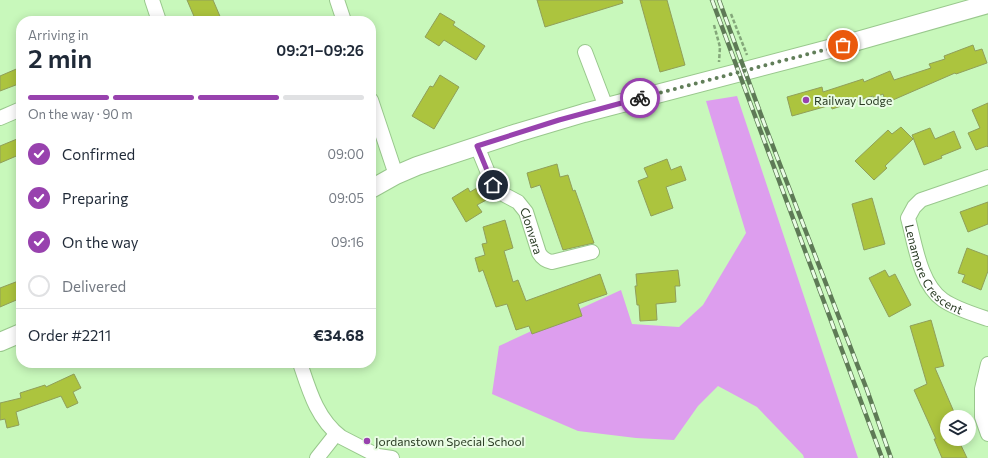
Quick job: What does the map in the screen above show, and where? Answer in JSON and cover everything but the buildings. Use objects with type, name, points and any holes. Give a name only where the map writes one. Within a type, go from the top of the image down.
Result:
[{"type":"street","points":[[152,0],[157,16]]},
{"type":"street","points":[[337,0],[342,16]]},
{"type":"street","points":[[376,186],[396,175],[417,166],[517,133],[606,107],[988,4]]},
{"type":"street","points":[[585,52],[606,107]]},
{"type":"street","points":[[0,118],[16,111]]},
{"type":"street","points":[[376,115],[396,175]]},
{"type":"street","name":"Clonvara","points":[[477,146],[493,185],[502,193],[518,202],[526,212],[539,254],[542,257],[548,262],[552,262],[592,252]]},
{"type":"street","name":"Lenamore Crescent","points":[[988,177],[920,200],[908,218],[921,267],[932,291],[942,300],[958,308],[988,319]]},
{"type":"street","points":[[0,342],[16,335]]},
{"type":"street","points":[[988,364],[982,389],[982,417],[988,434]]},
{"type":"street","points":[[302,368],[313,400],[322,416],[336,434],[341,438],[378,456],[392,458]]},
{"type":"street","points":[[317,458],[336,434]]},
{"type":"path","points":[[731,14],[750,61]]},
{"type":"path","points":[[714,25],[720,47],[719,67],[721,77]]},
{"type":"shaded area","points":[[737,96],[858,458],[804,458],[803,455],[757,407],[718,386],[698,406],[674,440],[636,438],[578,431],[492,394],[499,346],[621,290],[632,324],[679,327],[703,305],[746,233],[706,101]]},
{"type":"railway","points":[[712,0],[882,458]]},
{"type":"railway","points":[[719,0],[764,123],[867,390],[891,458]]},
{"type":"way so far","points":[[640,98],[843,45]]},
{"type":"place","name":"Railway Lodge","points":[[806,100]]},
{"type":"place","name":"Jordanstown Special School","points":[[367,441]]},
{"type":"route","points":[[493,185],[477,146],[559,120],[640,98]]}]
